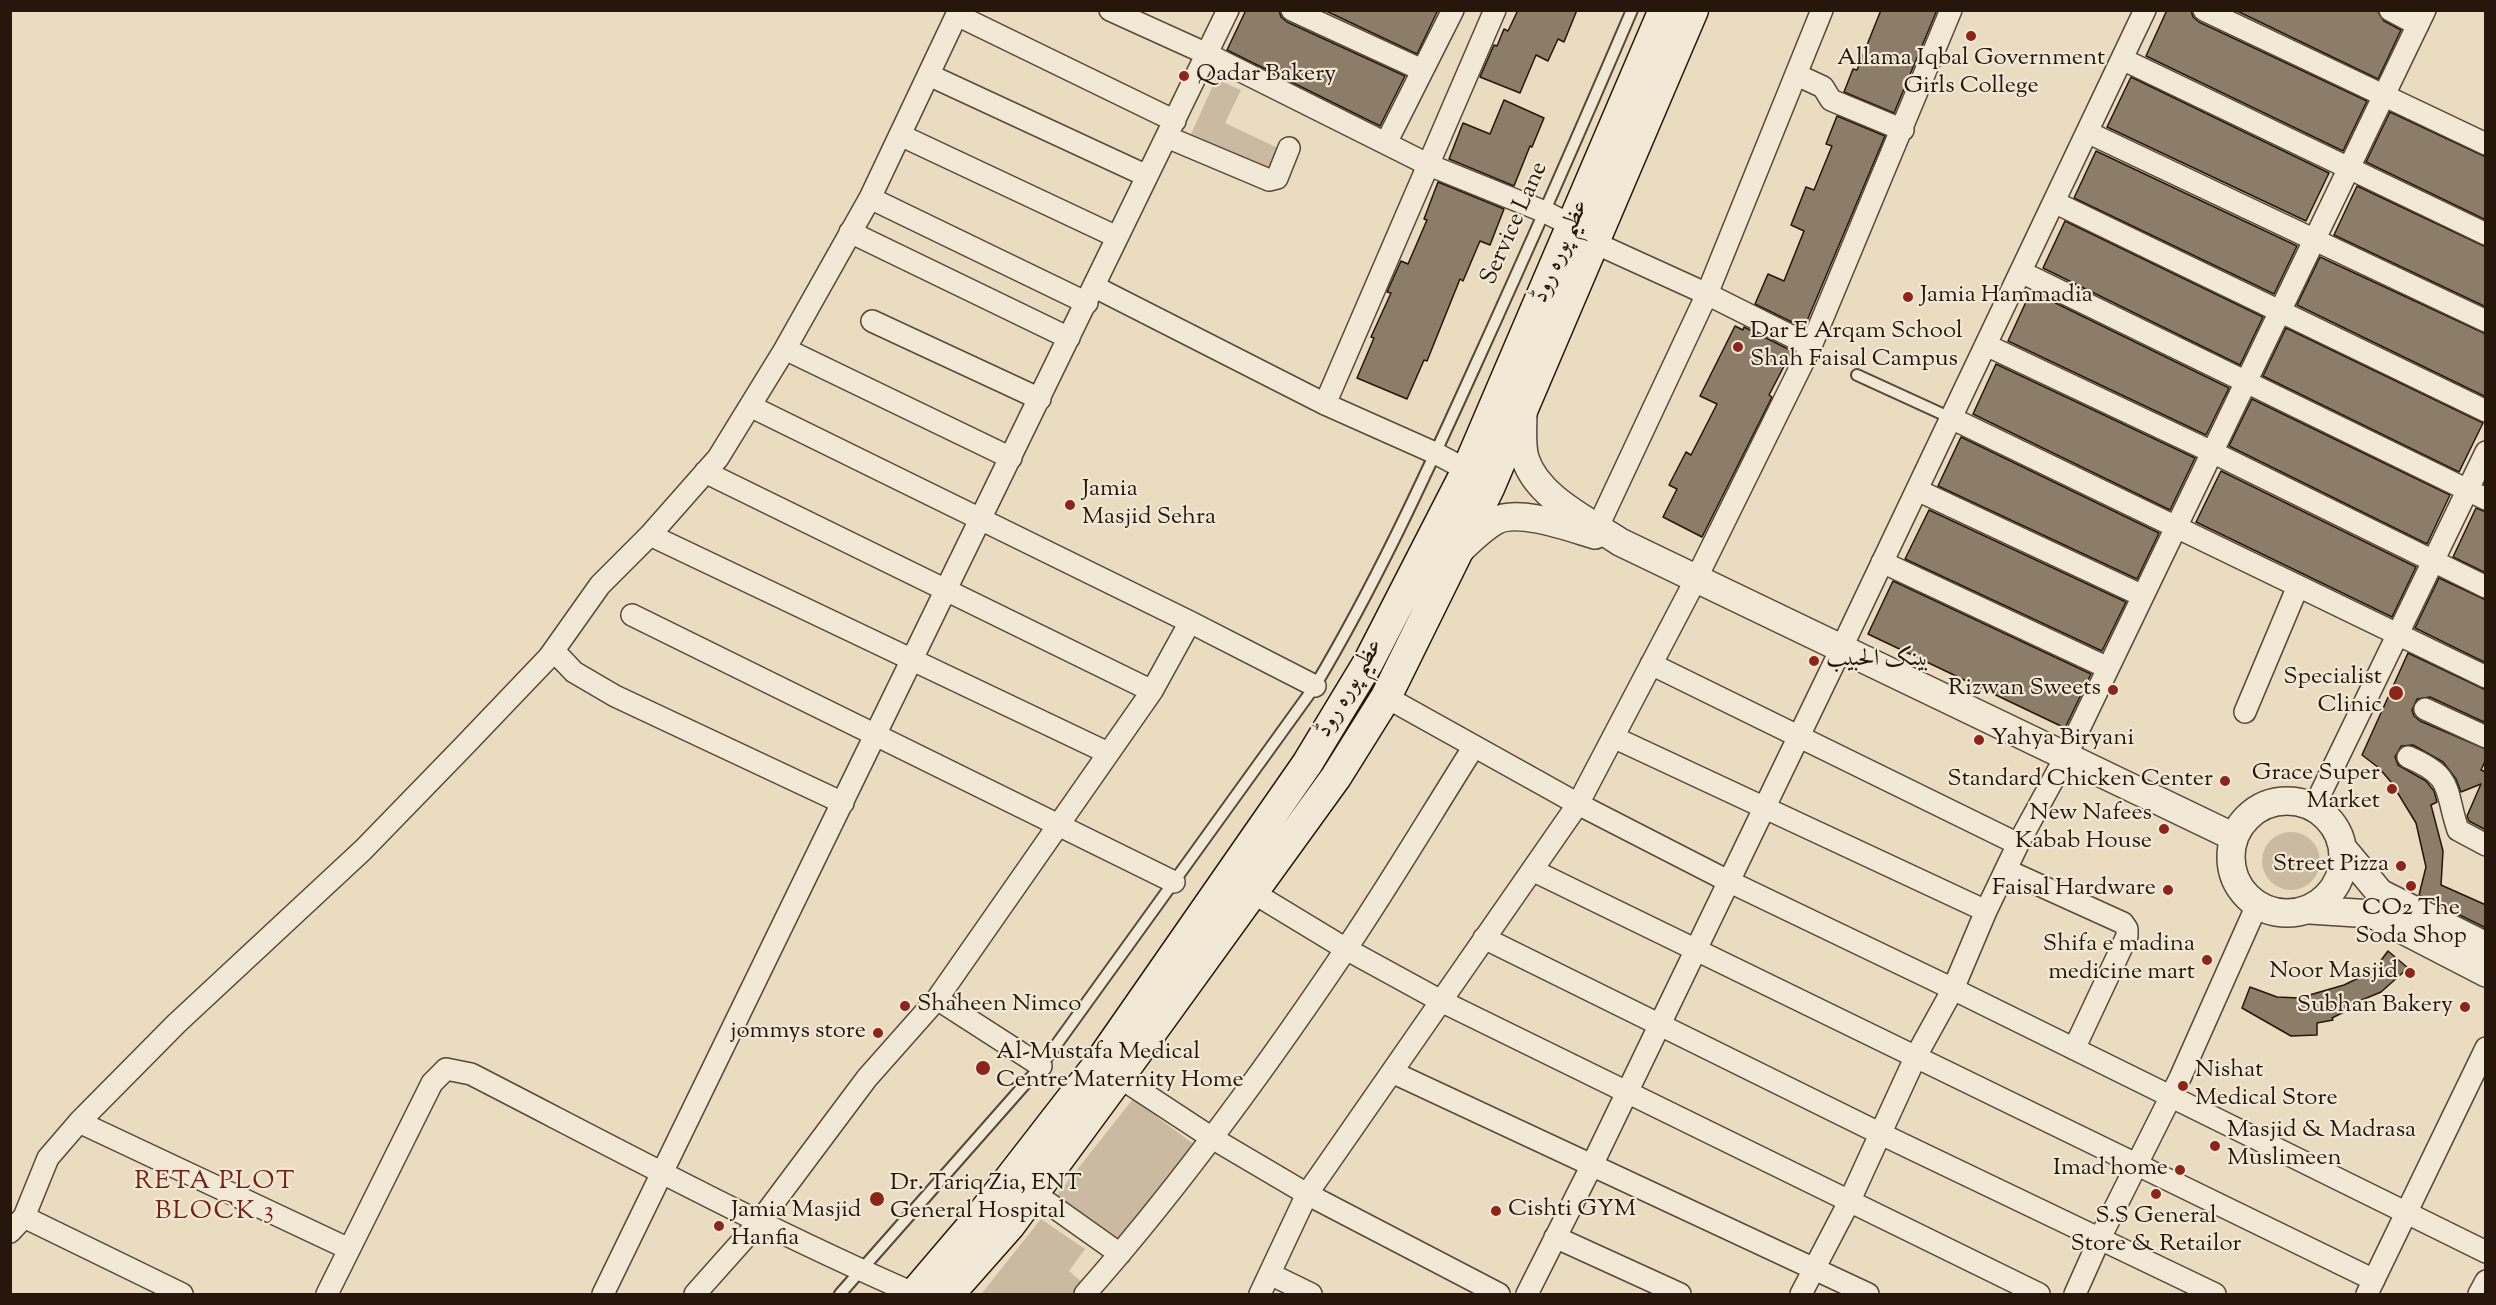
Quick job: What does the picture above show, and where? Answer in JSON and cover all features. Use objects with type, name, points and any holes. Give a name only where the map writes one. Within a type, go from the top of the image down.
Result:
[{"type":"main road","name":"عظیم پورہ روڈ","points":[[949,1294],[1010,1225],[1119,1077],[1336,777],[1386,697],[1459,551],[1523,411],[1664,10]]},
{"type":"main road","name":"عظیم پورہ روڈ","points":[[914,1294],[983,1213],[1097,1066],[1307,764],[1368,663],[1467,470],[1694,10]]},
{"type":"street","points":[[1110,10],[1207,54],[1429,165],[1545,212],[1589,222],[1707,294],[1811,346]]},
{"type":"street","points":[[603,1294],[664,1173],[1228,10]]},
{"type":"street","points":[[1292,10],[1422,70]]},
{"type":"street","points":[[1386,143],[1453,10]]},
{"type":"street","points":[[1325,404],[1495,10]]},
{"type":"street","points":[[1604,535],[1707,294],[1822,10]]},
{"type":"street","points":[[1260,1294],[1307,1194],[1578,804],[1696,579],[1811,346],[1952,10]]},
{"type":"street","points":[[1527,1294],[1592,1165],[1841,649],[2145,10]]},
{"type":"street","points":[[2204,10],[2486,144]]},
{"type":"street","points":[[1801,1294],[1849,1202],[1916,1056],[1953,989],[1986,911],[2066,756],[2422,17],[2390,10]]},
{"type":"street","points":[[182,1294],[17,1224],[48,1158],[177,1023],[363,850],[554,651],[600,585],[650,536],[718,458],[785,349],[870,198],[958,13],[1269,180],[1277,178],[1289,148]]},
{"type":"street","points":[[2122,59],[2486,234]]},
{"type":"street","points":[[929,75],[1147,176]]},
{"type":"street","points":[[1797,75],[1823,87],[1831,100],[1903,130]]},
{"type":"street","points":[[2087,132],[2314,242],[2486,321]]},
{"type":"street","points":[[900,135],[1117,237]]},
{"type":"street","points":[[870,198],[1091,295],[1435,453],[1467,470]]},
{"type":"street","points":[[2054,202],[2486,411]]},
{"type":"street","points":[[850,231],[1069,338]]},
{"type":"street","points":[[2021,272],[2476,495]]},
{"type":"street","points":[[872,321],[1040,399]]},
{"type":"street","points":[[1986,345],[2212,452],[2486,587]]},
{"type":"street","points":[[785,349],[1011,458]]},
{"type":"street","points":[[750,406],[1190,622],[1315,686]]},
{"type":"street","points":[[1523,411],[1524,456],[1533,477],[1604,535]]},
{"type":"street","points":[[1951,418],[2486,677]]},
{"type":"street","points":[[2314,807],[2432,562],[2476,495],[2486,452]]},
{"type":"street","points":[[705,472],[1152,691]]},
{"type":"street","points":[[1917,490],[2143,596]]},
{"type":"street","points":[[1459,551],[1497,520],[1515,517],[1552,522],[1604,535],[2234,837]]},
{"type":"street","points":[[650,536],[1108,753]]},
{"type":"street","points":[[1882,562],[2108,668]]},
{"type":"street","points":[[2245,712],[2298,585]]},
{"type":"street","points":[[632,615],[1174,882]]},
{"type":"street","points":[[695,1294],[760,1221],[867,1078],[937,999],[1152,691],[1190,622]]},
{"type":"street","points":[[554,651],[574,672],[615,696],[843,803]]},
{"type":"street","points":[[1652,664],[2019,844]]},
{"type":"street","points":[[1386,697],[1578,804],[1728,881],[2074,1048],[2486,1252]]},
{"type":"street","points":[[2425,709],[2486,737]]},
{"type":"street","points":[[1612,737],[1986,911]]},
{"type":"street","points":[[1085,1294],[1120,1254],[1212,1138],[1346,949],[1473,747]]},
{"type":"street","points":[[2408,758],[2435,770],[2448,790],[2458,830],[2486,845]]},
{"type":"street","points":[[2310,910],[2325,900],[2336,886],[2343,869],[2344,850],[2339,833],[2328,818],[2314,807],[2296,801],[2276,801],[2259,808],[2244,820],[2234,837],[2230,856],[2234,876],[2243,892],[2257,905],[2274,912],[2292,914],[2310,910],[2372,914],[2486,974]]},
{"type":"street","points":[[2344,850],[2380,893],[2486,946]]},
{"type":"street","points":[[1532,870],[2138,1165],[2370,1287],[2486,1048]]},
{"type":"street","points":[[2006,870],[2123,923],[2127,929],[2127,936],[2074,1048]]},
{"type":"street","points":[[1252,892],[1346,949],[1441,1001],[2039,1294]]},
{"type":"street","points":[[2075,1294],[2100,1238],[2171,1097],[2257,905]]},
{"type":"street","points":[[1484,939],[1879,1133],[2215,1294]]},
{"type":"street","points":[[937,999],[1041,1065]]},
{"type":"street","points":[[327,1294],[432,1083],[446,1069],[471,1074],[760,1221],[914,1294]]},
{"type":"street","points":[[1392,1071],[1868,1294]]},
{"type":"street","points":[[1119,1077],[1212,1138],[1307,1194],[1499,1294]]},
{"type":"street","points":[[80,1122],[349,1249]]},
{"type":"street","points":[[1034,1193],[1120,1254]]},
{"type":"street","points":[[1555,1237],[1680,1294]]},
{"type":"street","points":[[1270,1274],[1311,1294]]},
{"type":"street","points":[[2479,1294],[2486,1281]]},
{"type":"lane","name":"Service Lane","points":[[840,1294],[1041,1065],[1315,686],[1350,627],[1435,453],[1545,212],[1632,10]]},
{"type":"lane","points":[[1857,375],[1951,418]]},
{"type":"shaded area","points":[[1216,79],[1241,90],[1225,123],[1280,149],[1271,171],[1191,134]]},
{"type":"shaded area","points":[[2291,832],[2307,837],[2315,845],[2320,861],[2315,877],[2307,885],[2291,890],[2275,885],[2267,877],[2262,861],[2267,845],[2275,837]]},
{"type":"shaded area","points":[[1133,1099],[1196,1146],[1123,1241],[1057,1195]]},
{"type":"shaded area","points":[[1041,1219],[1085,1249],[1069,1271],[1084,1284],[1075,1294],[982,1293]]},
{"type":"building","points":[[1246,10],[1279,10],[1281,17],[1287,22],[1405,76],[1380,126],[1227,50]]},
{"type":"building","points":[[1324,10],[1438,10],[1417,54]]},
{"type":"building","points":[[1518,10],[1577,10],[1564,42],[1558,39],[1548,61],[1536,55],[1520,93],[1480,77],[1494,45],[1497,46],[1504,29],[1508,31]]},
{"type":"building","points":[[1881,10],[1937,10],[1894,113],[1844,92],[1853,69],[1857,70]]},
{"type":"building","points":[[2167,10],[2191,10],[2193,17],[2199,22],[2367,101],[2343,151],[2146,56]]},
{"type":"building","points":[[2235,10],[2377,10],[2384,21],[2401,30],[2378,79]]},
{"type":"building","points":[[2131,77],[2329,173],[2306,221],[2107,127]]},
{"type":"building","points":[[1504,100],[1544,118],[1514,186],[1449,159],[1463,123],[1490,134]]},
{"type":"building","points":[[2390,112],[2486,157],[2486,220],[2366,162]]},
{"type":"building","points":[[1837,116],[1885,136],[1804,328],[1755,304],[1768,274],[1784,281],[1804,231],[1791,225],[1806,187],[1814,190],[1832,146],[1826,144]]},
{"type":"building","points":[[2096,151],[2297,246],[2274,294],[2074,198]]},
{"type":"building","points":[[1438,182],[1504,209],[1490,245],[1480,241],[1463,281],[1460,279],[1427,361],[1424,360],[1407,399],[1357,378],[1374,338],[1371,337],[1391,293],[1387,292],[1401,261],[1408,264],[1427,220],[1424,219]]},
{"type":"building","points":[[2357,186],[2486,247],[2486,307],[2334,235]]},
{"type":"building","points":[[2065,221],[2263,317],[2240,365],[2043,268]]},
{"type":"building","points":[[2320,257],[2486,334],[2486,397],[2297,305]]},
{"type":"building","points":[[2031,291],[2229,388],[2206,435],[2008,341]]},
{"type":"building","points":[[1735,326],[1743,330],[1744,327],[1792,351],[1769,395],[1772,397],[1702,537],[1663,517],[1677,489],[1669,485],[1686,452],[1691,455],[1717,404],[1700,396]]},
{"type":"building","points":[[2286,328],[2483,423],[2459,472],[2263,376]]},
{"type":"building","points":[[1996,364],[2195,458],[2170,510],[1973,414]]},
{"type":"building","points":[[2252,399],[2450,495],[2427,544],[2229,446]]},
{"type":"building","points":[[1961,437],[2159,533],[2137,579],[1938,486]]},
{"type":"building","points":[[2221,471],[2416,567],[2392,617],[2196,522]]},
{"type":"building","points":[[2476,508],[2486,512],[2486,573],[2453,557]]},
{"type":"building","points":[[1929,510],[2126,602],[2102,651],[1905,559]]},
{"type":"building","points":[[2439,578],[2486,600],[2486,663],[2415,628]]},
{"type":"building","points":[[1893,581],[2091,674],[2065,728],[1868,634]]},
{"type":"building","points":[[2408,653],[2486,690],[2486,723],[2430,697],[2417,699],[2412,710],[2414,716],[2420,721],[2486,749],[2486,759],[2481,770],[2486,772],[2486,830],[2469,821],[2467,816],[2481,784],[2461,792],[2456,779],[2443,762],[2413,745],[2401,746],[2395,757],[2398,765],[2426,781],[2434,791],[2437,802],[2431,805],[2443,851],[2441,885],[2486,905],[2486,928],[2419,895],[2426,867],[2416,823],[2391,782],[2379,768],[2362,755]]},
{"type":"building","points":[[2388,951],[2408,968],[2381,992],[2357,1002],[2358,1005],[2332,1018],[2333,1020],[2317,1023],[2317,1035],[2291,1036],[2242,1008],[2250,987],[2277,997],[2299,998],[2344,985],[2373,971]]},
{"type":"place","name":"Allama Iqbal Government Girls College","points":[[1971,36]]},
{"type":"place","name":"Qadar Bakery","points":[[1184,76]]},
{"type":"place","name":"Jamia Hammadia","points":[[1908,297]]},
{"type":"place","name":"Dar E Arqam School Shah Faisal Campus","points":[[1738,347]]},
{"type":"place","name":"Jamia Masjid Sehra","points":[[1070,505]]},
{"type":"place","name":"بينک الحبيب","points":[[1814,661]]},
{"type":"place","name":"Rizwan Sweets","points":[[2113,690]]},
{"type":"place","name":"Specialist Clinic","points":[[2396,693]]},
{"type":"place","name":"Yahya Biryani","points":[[1979,740]]},
{"type":"place","name":"Standard Chicken Center","points":[[2225,781]]},
{"type":"place","name":"Grace Super Market","points":[[2392,789]]},
{"type":"place","name":"New Nafees Kabab House","points":[[2164,829]]},
{"type":"place","name":"Street Pizza","points":[[2401,866]]},
{"type":"place","name":"CO2 The Soda Shop","points":[[2411,886]]},
{"type":"place","name":"Faisal Hardware","points":[[2168,890]]},
{"type":"place","name":"Shifa e madina medicine mart","points":[[2207,960]]},
{"type":"place","name":"Noor Masjid","points":[[2410,973]]},
{"type":"place","name":"Shaheen Nimco","points":[[905,1006]]},
{"type":"place","name":"Subhan Bakery","points":[[2465,1007]]},
{"type":"place","name":"jommys store","points":[[878,1033]]},
{"type":"place","name":"Al-Mustafa Medical Centre Maternity Home","points":[[983,1068]]},
{"type":"place","name":"Nishat Medical Store","points":[[2183,1086]]},
{"type":"place","name":"Masjid & Madrasa Muslimeen","points":[[2215,1146]]},
{"type":"place","name":"Imad home","points":[[2180,1170]]},
{"type":"place","name":"S.S General Store & Retailor","points":[[2156,1194]]},
{"type":"place","name":"Dr. Tariq Zia, ENT General Hospital","points":[[877,1199]]},
{"type":"place","name":"Cishti GYM","points":[[1496,1211]]},
{"type":"place","name":"Jamia Masjid Hanfia","points":[[719,1226]]},
{"type":"district","name":"RETA PLOT BLOCK 3","points":[[215,1199]]}]
